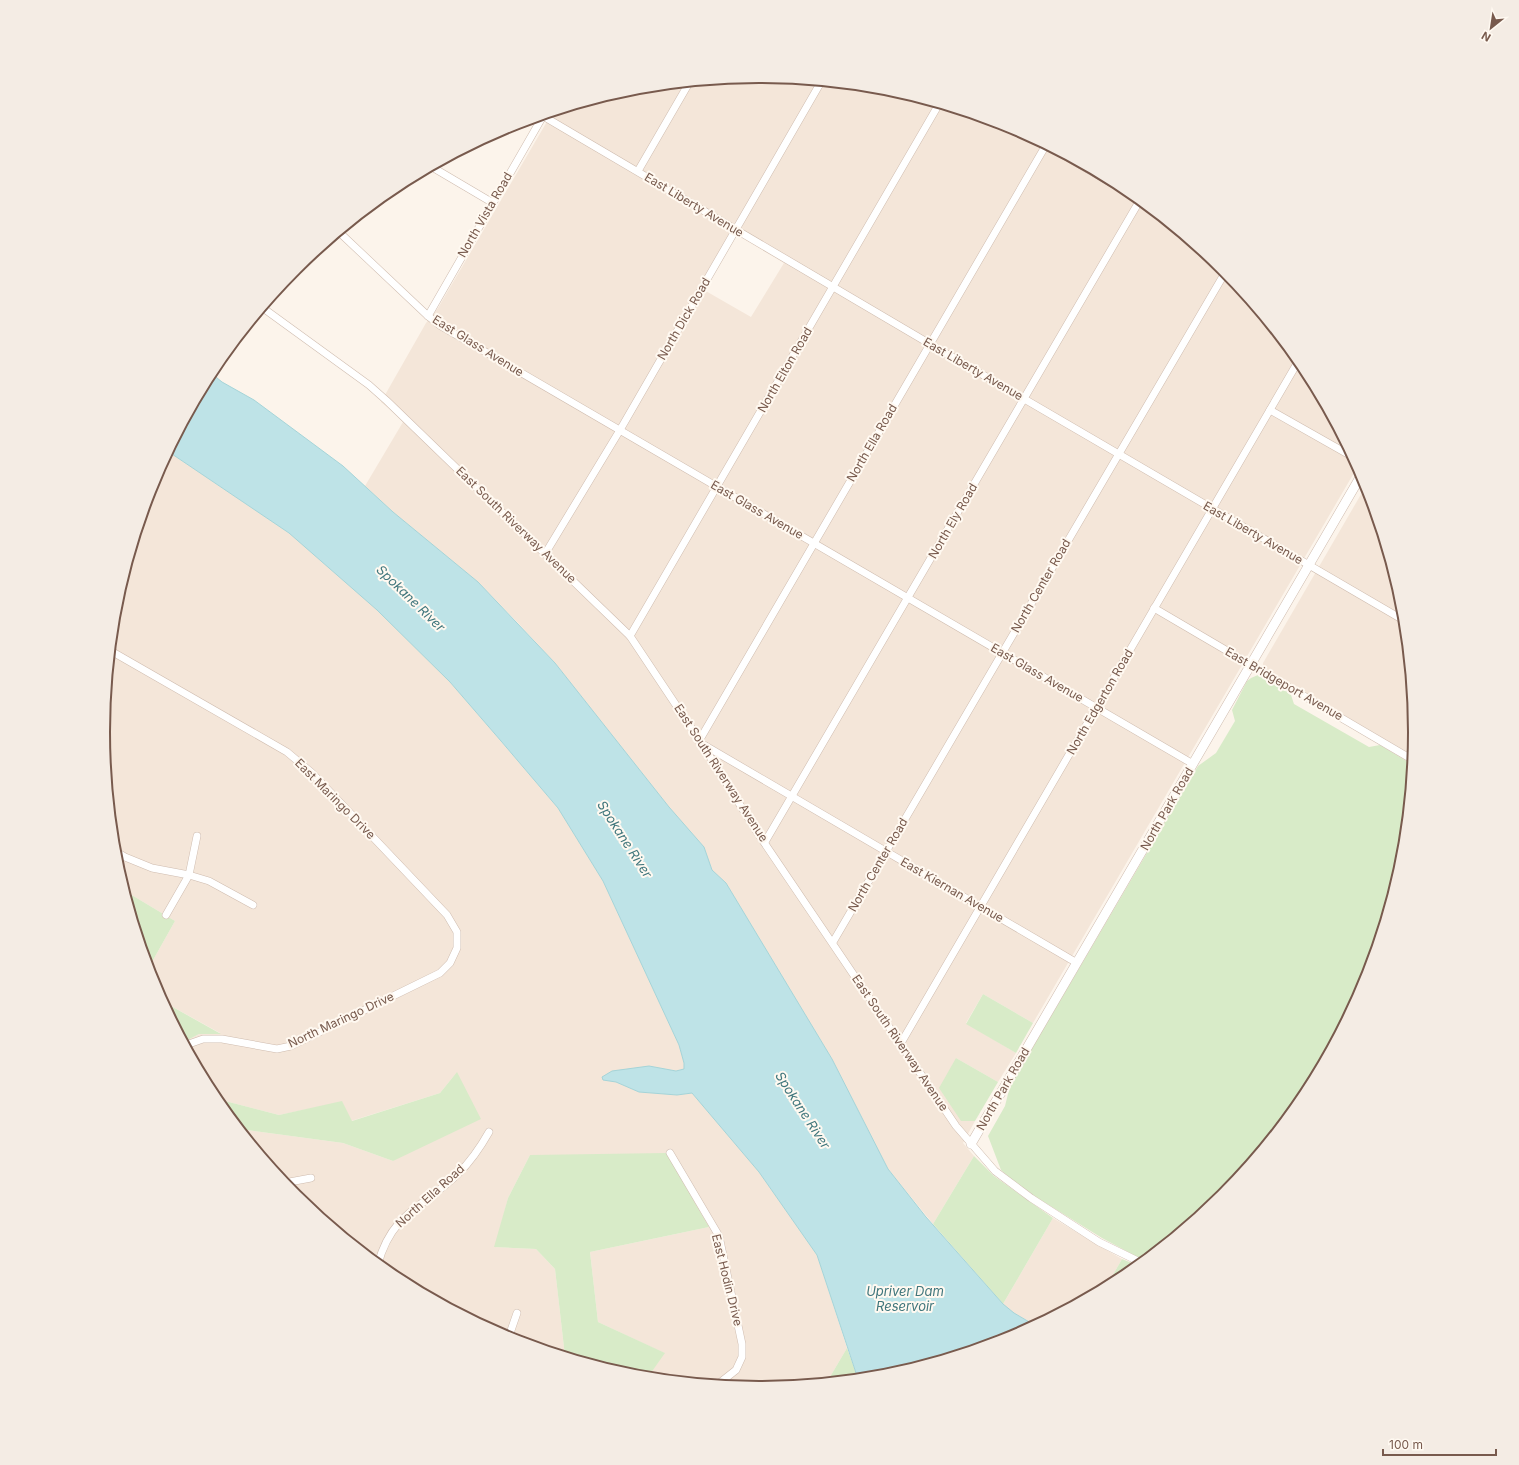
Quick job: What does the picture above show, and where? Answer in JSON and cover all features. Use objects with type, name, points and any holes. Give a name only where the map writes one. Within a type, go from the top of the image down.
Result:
[{"type":"street","name":"North Dick Road","points":[[545,554],[620,430],[819,86]]},
{"type":"street","points":[[638,172],[686,88]]},
{"type":"street","name":"North Elton Road","points":[[630,636],[937,108]]},
{"type":"street","name":"East Liberty Avenue","points":[[547,118],[832,287],[1399,617]]},
{"type":"street","name":"North Vista Road","points":[[428,316],[492,202],[540,121]]},
{"type":"street","name":"North Ella Road","points":[[701,742],[814,543],[1044,149]]},
{"type":"street","points":[[436,169],[492,202]]},
{"type":"street","name":"North Ely Road","points":[[765,842],[1137,204]]},
{"type":"street","name":"East Glass Avenue","points":[[342,235],[428,316],[441,326],[1193,764]]},
{"type":"street","name":"North Center Road","points":[[833,942],[1223,277]]},
{"type":"street","name":"East South Riverway Avenue","points":[[266,310],[369,385],[387,401],[630,636],[701,742],[757,832],[833,942],[956,1126],[995,1171],[1030,1198],[1099,1242],[1137,1261]]},
{"type":"street","name":"North Edgerton Road","points":[[901,1043],[1296,366]]},
{"type":"street","points":[[1270,410],[1346,453]]},
{"type":"street","name":"North Park Road","points":[[971,1144],[1358,480]]},
{"type":"street","name":"East Bridgeport Avenue","points":[[1154,608],[1408,757]]},
{"type":"street","name":"East Maringo Drive","points":[[115,653],[287,752],[312,773],[447,915],[458,932],[456,948]]},
{"type":"street","name":"East Kiernan Avenue","points":[[701,742],[792,797],[1077,963]]},
{"type":"street","points":[[166,915],[189,874],[197,836]]},
{"type":"street","points":[[121,855],[152,868],[189,874],[215,884],[253,905]]},
{"type":"street","name":"North Maringo Drive","points":[[190,1044],[203,1039],[222,1039],[277,1049],[291,1046],[440,973],[450,963],[456,948]]},
{"type":"street","name":"North Ella Road","points":[[380,1259],[388,1236],[401,1219],[457,1174],[480,1150],[489,1132]]},
{"type":"street","name":"East Hodin Drive","points":[[670,1153],[718,1236],[742,1344],[742,1357],[736,1370],[722,1381]]},
{"type":"street","points":[[290,1182],[310,1178]]},
{"type":"street","points":[[510,1333],[517,1313]]},
{"type":"shaded area","points":[[717,84],[802,84],[886,95],[928,105],[968,117],[1008,132],[1047,150],[1084,170],[1120,192],[1155,217],[1188,244],[1219,273],[1248,304],[1275,337],[1300,372],[1342,445],[1354,472],[1033,1023],[983,994],[966,1023],[1016,1053],[998,1082],[956,1058],[961,1121],[975,1121],[963,1143],[974,1156],[933,1224],[888,1169],[832,1059],[726,883],[712,870],[704,847],[669,807],[555,663],[518,623],[478,582],[393,512],[365,486],[403,422],[396,414],[381,402],[426,323],[438,308],[549,118],[591,105],[633,95]],"holes":[[[737,235],[784,263],[751,317],[704,290]]]},
{"type":"shaded area","points":[[173,454],[289,533],[377,610],[450,682],[558,808],[603,881],[679,1045],[684,1063],[684,1069],[676,1071],[649,1066],[616,1082],[639,1092],[677,1095],[692,1093],[759,1172],[817,1255],[847,1348],[830,1378],[802,1381],[717,1381],[651,1373],[664,1353],[598,1322],[590,1252],[709,1227],[530,1155],[508,1198],[495,1247],[536,1249],[555,1269],[565,1352],[511,1333],[472,1315],[399,1273],[364,1248],[331,1221],[300,1192],[271,1161],[245,1130],[343,1143],[393,1161],[457,1072],[440,1093],[351,1121],[342,1102],[279,1115],[225,1101],[188,1040],[199,1034],[220,1033],[170,1006],[152,962],[175,921],[130,894],[122,859],[116,817],[111,775],[110,732],[111,690],[122,606],[132,564],[144,524],[159,484]]},
{"type":"shaded area","points":[[1363,491],[1375,524],[1387,564],[1397,606],[1408,690],[1409,753],[1265,669],[1263,663]]},
{"type":"shaded area","points":[[1053,1218],[1122,1259],[1111,1279],[1084,1295],[1030,1323],[1014,1313],[1003,1304]]},
{"type":"green space","points":[[1261,675],[1290,692],[1294,704],[1369,747],[1380,745],[1408,762],[1397,859],[1387,901],[1375,941],[1360,981],[1342,1020],[1300,1093],[1275,1128],[1248,1161],[1219,1192],[1188,1221],[1140,1258],[1102,1238],[1036,1197],[1011,1179],[1001,1170],[988,1136],[1005,1106],[1010,1086],[1198,766],[1216,753],[1235,721],[1232,710],[1247,681]]},
{"type":"green space","points":[[130,894],[175,921],[152,962]]},
{"type":"green space","points":[[983,994],[1033,1023],[1016,1053],[966,1024]]},
{"type":"green space","points":[[170,1006],[221,1034],[199,1034],[188,1040]]},
{"type":"green space","points":[[956,1058],[998,1082],[975,1121],[961,1121],[939,1088]]},
{"type":"green space","points":[[457,1072],[481,1119],[393,1161],[343,1143],[245,1130],[225,1101],[279,1115],[342,1101],[352,1121],[440,1093]]},
{"type":"green space","points":[[666,1153],[709,1227],[590,1252],[598,1322],[665,1353],[651,1373],[633,1370],[565,1352],[555,1269],[536,1249],[494,1247],[508,1198],[530,1155]]},
{"type":"green space","points":[[974,1156],[994,1176],[1053,1218],[1003,1304],[933,1224]]},
{"type":"green space","points":[[1122,1259],[1133,1264],[1120,1273],[1111,1279]]},
{"type":"green space","points":[[847,1348],[856,1374],[830,1378]]},
{"type":"water","name":"Upriver Dam Reservoir","points":[[216,377],[254,400],[343,466],[393,512],[478,582],[555,663],[669,807],[704,847],[712,870],[726,883],[832,1059],[888,1169],[926,1217],[1003,1304],[1014,1313],[1030,1323],[968,1348],[928,1360],[886,1370],[856,1374],[817,1255],[759,1172],[692,1093],[677,1095],[639,1092],[616,1082],[603,1080],[602,1077],[612,1071],[649,1066],[676,1071],[684,1069],[684,1063],[679,1045],[603,881],[558,808],[450,682],[377,610],[289,533],[173,454],[197,408]]},
{"type":"water label","name":"Spokane River","points":[[411,598]]},
{"type":"water label","name":"Spokane River","points":[[625,839]]},
{"type":"water label","name":"Spokane River","points":[[803,1110]]}]
